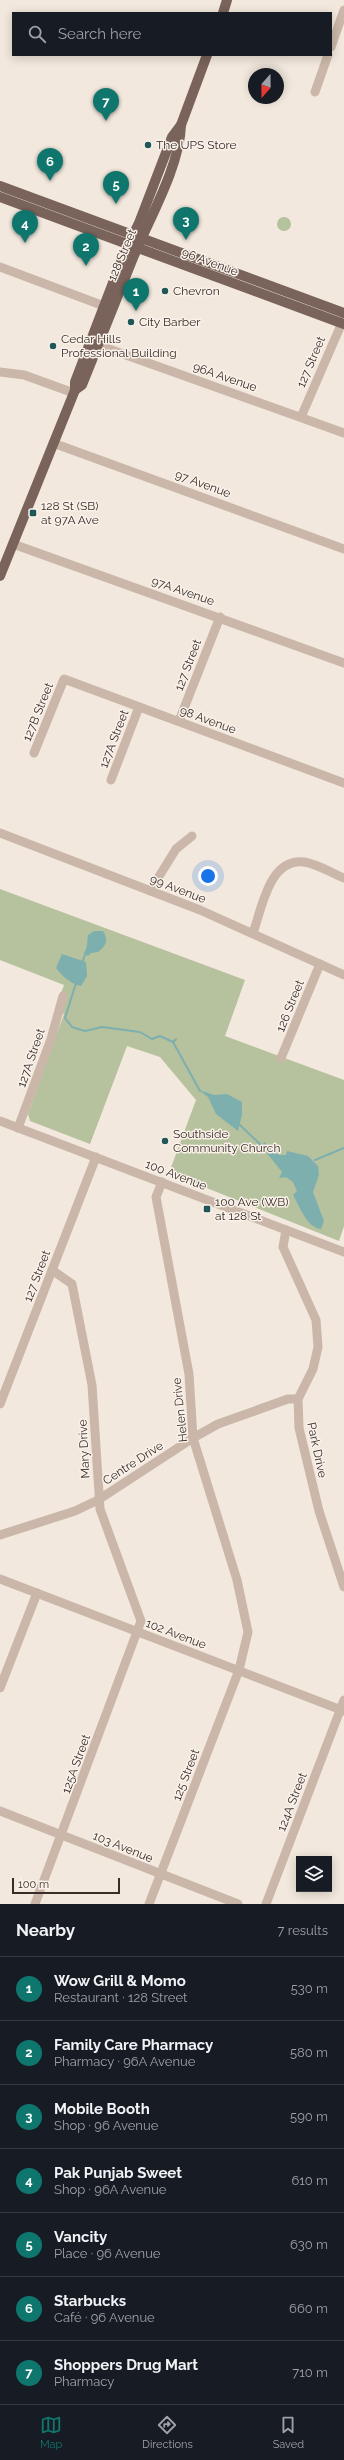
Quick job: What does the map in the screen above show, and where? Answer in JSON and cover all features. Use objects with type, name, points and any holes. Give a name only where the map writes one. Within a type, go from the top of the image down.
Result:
[{"type":"main road","points":[[223,12],[227,0]]},
{"type":"main road","name":"128 Street","points":[[75,392],[74,382],[104,306],[138,238],[180,141],[181,125],[207,56]]},
{"type":"main road","name":"96 Avenue","points":[[3,188],[344,313]]},
{"type":"main road","name":"96 Avenue","points":[[0,197],[133,248],[343,322]]},
{"type":"main road","name":"128 Street","points":[[0,576],[53,443],[75,392],[82,385],[133,248]]},
{"type":"street","points":[[332,44],[344,10]]},
{"type":"street","points":[[314,92],[328,56]]},
{"type":"street","points":[[0,267],[104,306]]},
{"type":"street","name":"127 Street","points":[[301,417],[343,322]]},
{"type":"street","name":"96A Avenue","points":[[98,345],[344,433]]},
{"type":"street","points":[[0,372],[24,375],[75,392]]},
{"type":"street","name":"97 Avenue","points":[[53,443],[344,549]]},
{"type":"street","name":"97A Avenue","points":[[13,544],[220,617],[344,663]]},
{"type":"street","name":"127 Street","points":[[179,721],[220,617]]},
{"type":"street","name":"98 Avenue","points":[[64,679],[344,783]]},
{"type":"street","name":"127B Street","points":[[34,753],[64,679]]},
{"type":"street","name":"127A Street","points":[[111,780],[139,707]]},
{"type":"street","name":"99 Avenue","points":[[0,833],[253,933],[344,975]]},
{"type":"street","points":[[150,891],[176,849],[192,836]]},
{"type":"street","points":[[253,933],[272,880],[281,867],[296,862],[305,862],[344,878]]},
{"type":"street","name":"126 Street","points":[[282,1058],[320,964]]},
{"type":"street","name":"127A Street","points":[[18,1128],[51,1039],[63,996]]},
{"type":"street","name":"100 Avenue","points":[[0,1121],[344,1252]]},
{"type":"street","name":"127 Street","points":[[0,1404],[96,1157]]},
{"type":"street","name":"Helen Drive","points":[[162,1182],[156,1197],[189,1374],[194,1438],[237,1580],[248,1632],[244,1655]]},
{"type":"street","name":"Park Drive","points":[[286,1230],[282,1241],[283,1247],[316,1320],[318,1331],[315,1362],[298,1399],[298,1420],[303,1449],[319,1511],[344,1588]]},
{"type":"street","name":"Mary Drive","points":[[52,1270],[72,1284],[74,1291],[92,1385],[98,1500],[141,1621],[138,1632]]},
{"type":"street","name":"Centre Drive","points":[[0,1535],[75,1511],[98,1500],[218,1424],[288,1399],[298,1399]]},
{"type":"street","name":"102 Avenue","points":[[0,1579],[239,1670],[343,1707]]},
{"type":"street","points":[[0,1688],[37,1593]]},
{"type":"street","name":"125A Street","points":[[35,1904],[138,1632]]},
{"type":"street","name":"125 Street","points":[[149,1904],[244,1655]]},
{"type":"street","name":"124A Street","points":[[266,1904],[343,1707]]},
{"type":"street","name":"103 Avenue","points":[[0,1811],[238,1904]]},
{"type":"green space","points":[[284,217],[289,219],[291,224],[289,229],[284,231],[279,229],[277,224],[279,219]]},
{"type":"green space","points":[[0,889],[245,980],[225,1036],[344,1080],[344,1226],[339,1241],[169,1173],[196,1100],[160,1057],[127,1046],[90,1144],[30,1121],[28,1114],[64,1014],[55,1010],[64,985],[0,960]]},
{"type":"water","points":[[94,931],[103,931],[106,937],[106,943],[98,952],[91,953],[88,956],[84,953],[87,947],[88,935]]},
{"type":"water","points":[[62,954],[86,962],[87,976],[81,986],[67,979],[56,968]]},
{"type":"water","points":[[199,1090],[214,1095],[227,1094],[242,1102],[242,1115],[238,1131],[216,1114],[208,1097]]},
{"type":"water","points":[[264,1142],[279,1155],[286,1155],[287,1151],[308,1156],[318,1166],[319,1175],[313,1192],[324,1221],[321,1229],[312,1225],[304,1215],[293,1195],[297,1191],[293,1182],[286,1177],[279,1178],[282,1172],[262,1147]]},
{"type":"waterway","points":[[82,963],[86,952]]},
{"type":"waterway","points":[[76,983],[65,1018],[72,1027],[85,1031],[102,1027],[140,1032],[152,1039],[160,1036],[173,1042],[176,1039]]},
{"type":"waterway","points":[[173,1042],[200,1091]]},
{"type":"waterway","points":[[240,1125],[262,1146]]},
{"type":"waterway","points":[[315,1160],[344,1148]]},
{"type":"place","name":"Shoppers Drug Mart","points":[[106,121]]},
{"type":"place","name":"The UPS Store","points":[[148,145]]},
{"type":"place","name":"Starbucks","points":[[50,181]]},
{"type":"place","name":"Vancity","points":[[116,204]]},
{"type":"place","name":"Mobile Booth","points":[[186,240]]},
{"type":"place","name":"Pak Punjab Sweet","points":[[25,243]]},
{"type":"place","name":"Family Care Pharmacy","points":[[86,266]]},
{"type":"place","name":"Chevron","points":[[165,291]]},
{"type":"place","name":"Wow Grill & Momo","points":[[136,311]]},
{"type":"place","name":"City Barber","points":[[131,322]]},
{"type":"place","name":"Cedar Hills Professional Building","points":[[53,346]]},
{"type":"place","name":"128 St (SB) at 97A Ave","points":[[33,513]]},
{"type":"place","name":"Southside Community Church","points":[[165,1141]]},
{"type":"place","name":"100 Ave (WB) at 128 St","points":[[207,1209]]}]
